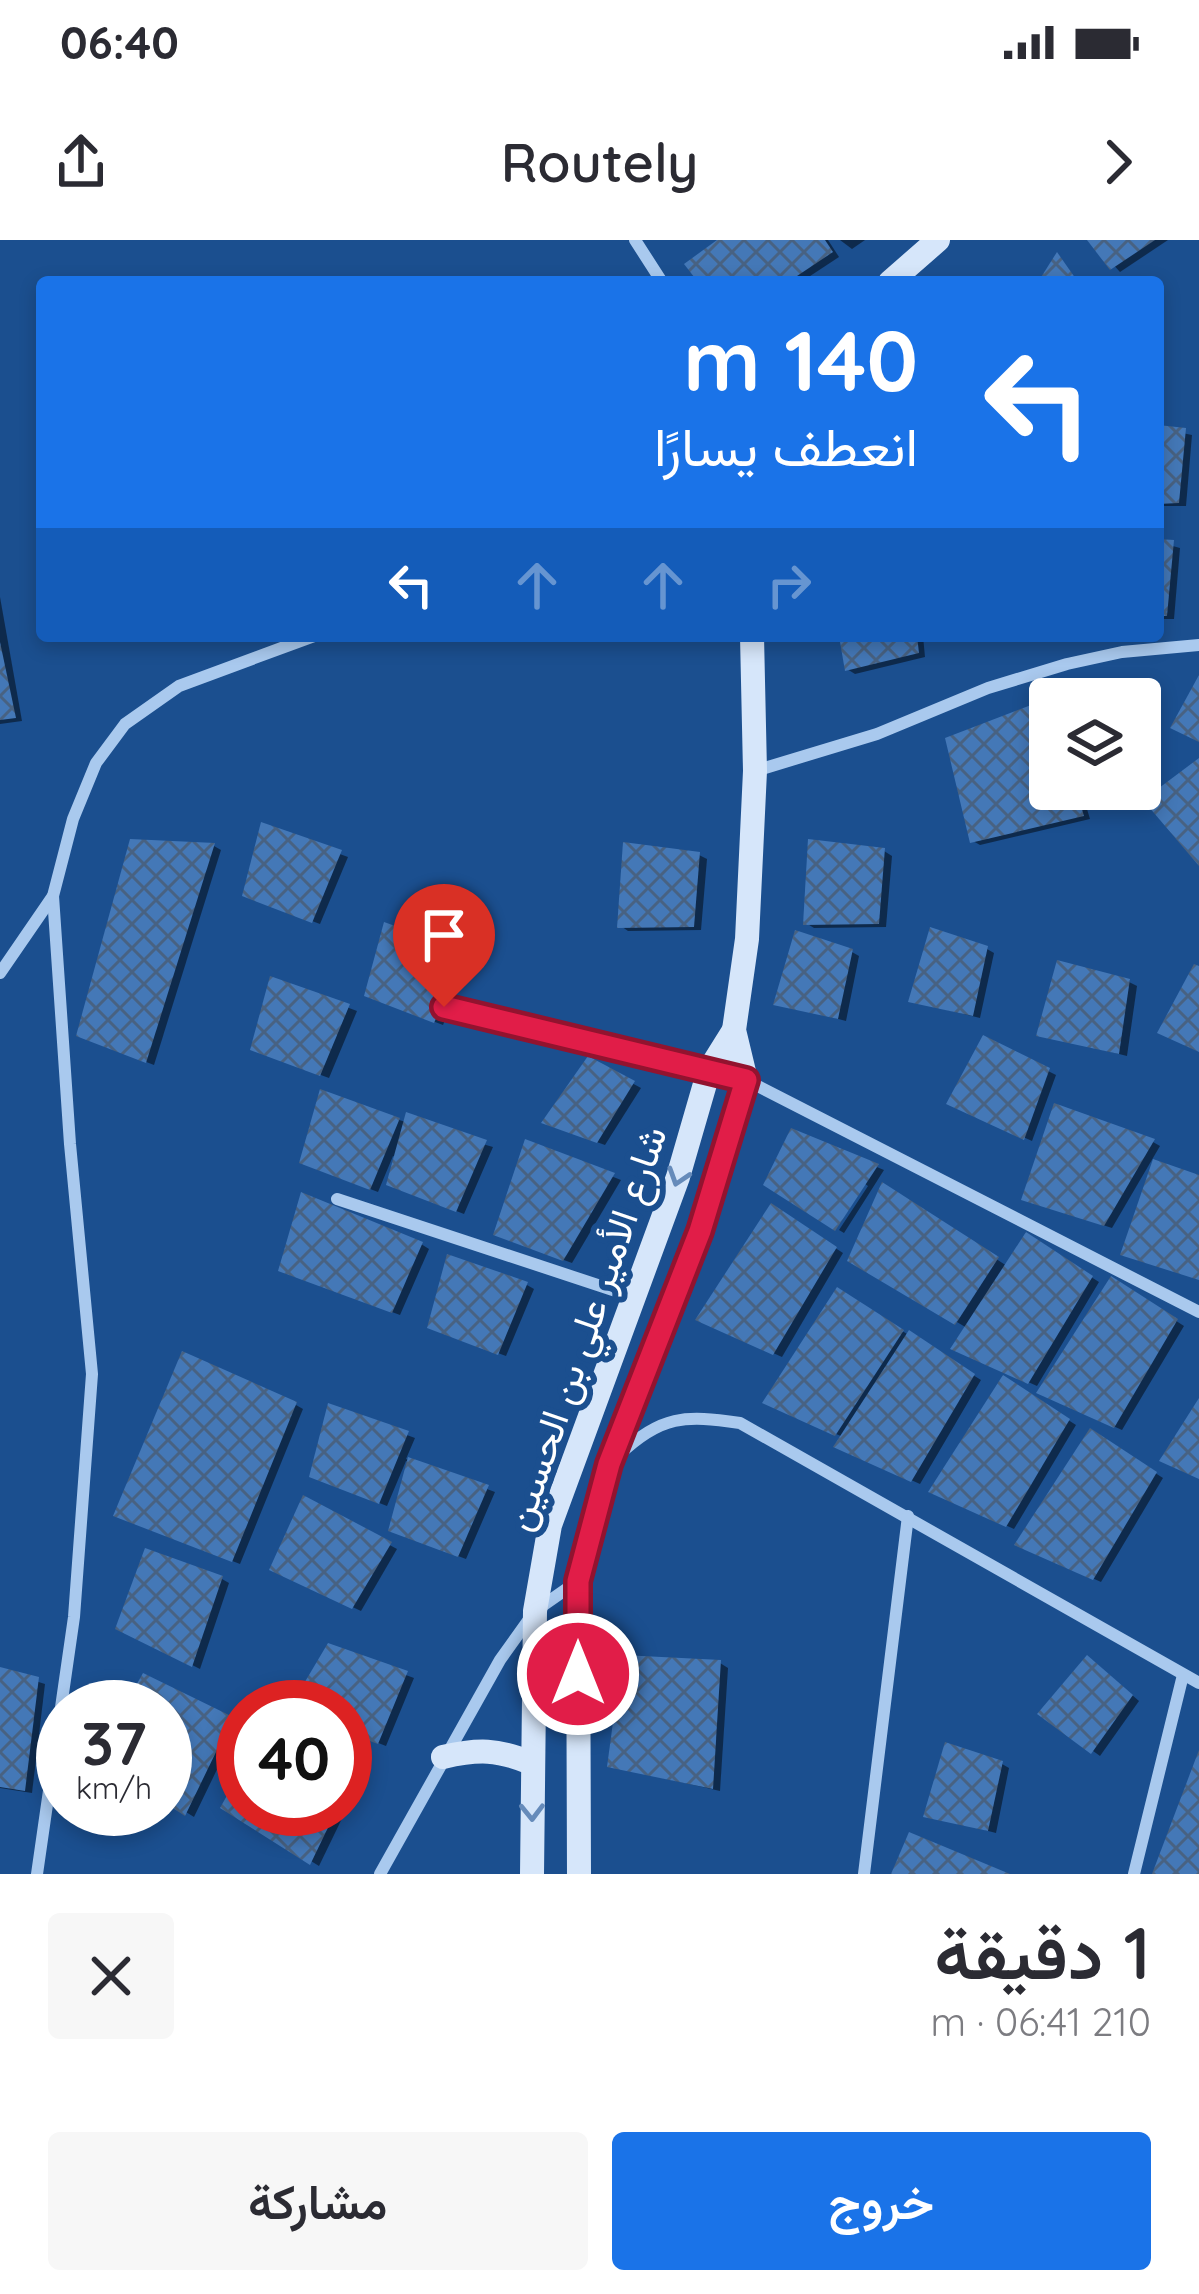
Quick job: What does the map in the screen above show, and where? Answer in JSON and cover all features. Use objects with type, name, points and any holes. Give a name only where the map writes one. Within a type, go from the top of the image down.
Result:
[{"type":"street","points":[[635,240],[658,276]]},
{"type":"street","points":[[897,276],[938,240]]},
{"type":"street","points":[[37,1874],[74,1616],[92,1374],[53,896],[73,819],[96,763],[125,724],[179,686],[298,642]]},
{"type":"street","name":"شارع الأمير علي بن الحسين","points":[[579,1874],[578,1581],[609,1464],[700,1231],[746,1080],[734,1030],[747,940],[755,771],[752,642]]},
{"type":"street","points":[[755,771],[878,734],[988,688],[1067,664],[1122,652],[1199,645]]},
{"type":"street","points":[[0,973],[53,896]]},
{"type":"street","points":[[444,1007],[746,1080],[1199,1312]]},
{"type":"street","name":"شارع الأمير علي بن الحسين","points":[[532,1874],[535,1611],[550,1526],[679,1178],[710,1070],[734,1030]]},
{"type":"street","points":[[337,1199],[635,1297]]},
{"type":"street","points":[[609,1464],[641,1434],[676,1417],[740,1423],[1199,1683]]},
{"type":"street","points":[[864,1874],[908,1516]]},
{"type":"street","points":[[380,1874],[500,1660],[535,1611],[578,1581]]},
{"type":"street","points":[[1134,1874],[1183,1675]]},
{"type":"street","points":[[443,1757],[480,1749],[502,1751],[531,1763]]},
{"type":"building","points":[[717,240],[825,240],[833,252],[797,276],[693,276],[684,264]]},
{"type":"building","points":[[1087,240],[1155,240],[1110,270]]},
{"type":"building","points":[[1057,252],[1074,276],[1042,276]]},
{"type":"building","points":[[1164,426],[1186,428],[1179,503],[1164,504]]},
{"type":"building","points":[[1164,539],[1174,540],[1164,616]]},
{"type":"building","points":[[0,642],[16,718],[0,720]]},
{"type":"building","points":[[840,642],[918,642],[919,653],[845,671]]},
{"type":"building","points":[[1199,675],[1199,742],[1170,728]]},
{"type":"building","points":[[1029,706],[1029,810],[1082,810],[1084,816],[970,843],[945,738]]},
{"type":"building","points":[[1199,758],[1199,866],[1151,810],[1161,810],[1161,786]]},
{"type":"building","points":[[261,822],[342,850],[312,923],[242,896]]},
{"type":"building","points":[[130,839],[215,843],[146,1063],[76,1036]]},
{"type":"building","points":[[808,839],[885,848],[879,924],[803,925]]},
{"type":"building","points":[[623,842],[700,852],[694,927],[617,928]]},
{"type":"building","points":[[384,922],[465,951],[434,1023],[364,996]]},
{"type":"building","points":[[930,927],[988,946],[973,1016],[908,1002]]},
{"type":"building","points":[[795,930],[853,949],[838,1019],[773,1005]]},
{"type":"building","points":[[1057,960],[1130,979],[1119,1054],[1036,1036]]},
{"type":"building","points":[[1194,964],[1199,966],[1199,1052],[1157,1033]]},
{"type":"building","points":[[270,976],[350,1004],[320,1076],[250,1050]]},
{"type":"building","points":[[983,1035],[1050,1068],[1024,1140],[946,1104]]},
{"type":"building","points":[[588,1056],[635,1081],[597,1143],[541,1123]]},
{"type":"building","points":[[320,1089],[400,1118],[370,1190],[299,1163]]},
{"type":"building","points":[[1054,1103],[1155,1139],[1104,1226],[1021,1200]]},
{"type":"building","points":[[406,1112],[487,1140],[456,1212],[386,1185]]},
{"type":"building","points":[[791,1128],[879,1164],[835,1231],[763,1185]]},
{"type":"building","points":[[525,1139],[615,1173],[563,1261],[493,1235]]},
{"type":"building","points":[[1153,1159],[1199,1175],[1199,1280],[1120,1255]]},
{"type":"building","points":[[882,1182],[999,1257],[955,1325],[847,1261]]},
{"type":"building","points":[[301,1192],[423,1242],[392,1313],[278,1271]]},
{"type":"building","points":[[771,1203],[837,1247],[773,1355],[695,1320]]},
{"type":"building","points":[[1026,1232],[1093,1276],[1028,1384],[950,1349]]},
{"type":"building","points":[[447,1254],[528,1282],[498,1355],[427,1328]]},
{"type":"building","points":[[1111,1276],[1178,1319],[1114,1428],[1036,1393]]},
{"type":"building","points":[[837,1287],[904,1330],[835,1436],[762,1403]]},
{"type":"building","points":[[909,1330],[975,1374],[911,1482],[833,1447]]},
{"type":"building","points":[[182,1351],[297,1402],[232,1562],[113,1516]]},
{"type":"building","points":[[1003,1375],[1070,1419],[1006,1527],[928,1492]]},
{"type":"building","points":[[1199,1398],[1199,1479],[1159,1461]]},
{"type":"building","points":[[328,1403],[409,1431],[379,1504],[309,1477]]},
{"type":"building","points":[[1090,1428],[1157,1472],[1093,1580],[1014,1545]]},
{"type":"building","points":[[408,1457],[489,1485],[458,1557],[388,1531]]},
{"type":"building","points":[[303,1495],[392,1542],[352,1609],[269,1570]]},
{"type":"building","points":[[145,1548],[223,1576],[192,1667],[115,1629]]},
{"type":"building","points":[[328,1643],[408,1671],[378,1744],[372,1742],[372,1680],[306,1680]]},
{"type":"building","points":[[622,1655],[721,1660],[713,1789],[607,1767]]},
{"type":"building","points":[[1087,1655],[1133,1695],[1091,1754],[1037,1714]]},
{"type":"building","points":[[0,1667],[39,1677],[25,1791],[0,1787]]},
{"type":"building","points":[[192,1697],[216,1709],[216,1752],[192,1802]]},
{"type":"building","points":[[945,1742],[1003,1761],[988,1831],[923,1817]]},
{"type":"building","points":[[1199,1750],[1199,1874],[1152,1874]]},
{"type":"building","points":[[909,1832],[1010,1874],[891,1874]]},
{"type":"building","points":[[264,1836],[324,1836],[310,1865]]},
{"type":"route","points":[[444,1007],[746,1080],[700,1231],[609,1464],[578,1581],[578,1674]]}]
